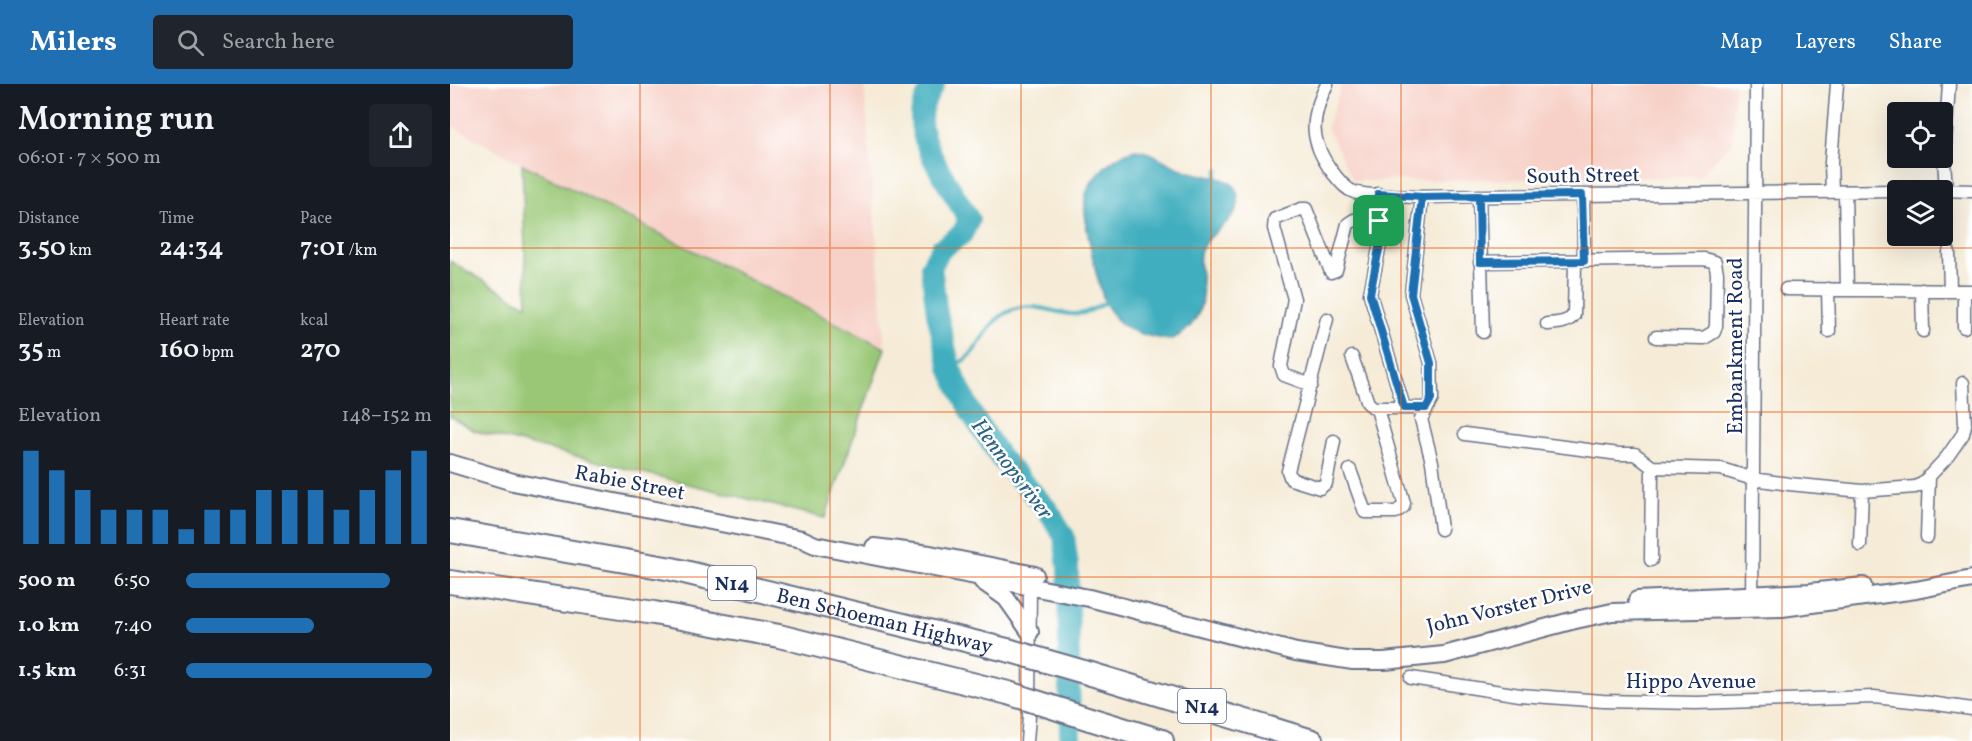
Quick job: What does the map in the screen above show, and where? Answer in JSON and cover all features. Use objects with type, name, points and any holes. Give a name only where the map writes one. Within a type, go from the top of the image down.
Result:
[{"type":"highway","name":"Ben Schoeman Highway","points":[[450,531],[672,569],[1011,651],[1312,741]]},
{"type":"highway","name":"Ben Schoeman Highway","points":[[450,582],[654,613],[779,636],[1008,693],[1161,741]]},
{"type":"main road","name":"Rabie Street","points":[[450,463],[513,482],[802,539],[930,554],[1030,580]]},
{"type":"main road","name":"Rabie Street","points":[[802,539],[815,545],[965,574],[1030,580]]},
{"type":"main road","name":"John Vorster Drive","points":[[1752,602],[1810,592],[1876,585],[1951,573],[1972,567]]},
{"type":"main road","points":[[965,574],[987,583],[1000,593],[1012,606],[1029,632]]},
{"type":"main road","name":"John Vorster Drive","points":[[1030,580],[1090,592],[1324,652],[1384,656],[1443,649],[1475,642],[1570,614],[1622,602],[1752,602],[1812,605],[1972,579]]},
{"type":"street","name":"South Street","points":[[1328,84],[1317,108],[1314,132],[1327,165],[1341,183],[1354,192],[1422,197],[1887,191]]},
{"type":"street","name":"Embankment Road","points":[[1752,602],[1756,84]]},
{"type":"street","points":[[1837,84],[1831,162],[1838,192],[1847,289]]},
{"type":"street","points":[[1943,180],[1949,84]]},
{"type":"street","points":[[1953,190],[1972,191]]},
{"type":"street","points":[[1378,194],[1382,234],[1370,294],[1404,408]]},
{"type":"street","points":[[1547,324],[1571,319],[1574,315],[1580,261],[1582,195]]},
{"type":"street","points":[[1479,196],[1483,332]]},
{"type":"street","points":[[1422,197],[1411,294],[1431,363],[1431,399],[1421,419],[1432,462],[1441,529]]},
{"type":"street","points":[[1311,385],[1284,375],[1281,366],[1294,299],[1273,223],[1275,219],[1306,209],[1331,272],[1336,270],[1350,221],[1379,221]]},
{"type":"street","points":[[1949,252],[1950,290]]},
{"type":"street","points":[[1480,262],[1704,259],[1715,262],[1717,273],[1714,332],[1704,338],[1656,337]]},
{"type":"street","points":[[1828,289],[1829,331]]},
{"type":"street","points":[[1786,290],[1968,291],[1964,327]]},
{"type":"street","points":[[1922,290],[1923,331]]},
{"type":"street","points":[[1328,319],[1288,471],[1291,479],[1320,488],[1323,486],[1326,483],[1334,441]]},
{"type":"street","points":[[1352,357],[1368,403],[1377,409],[1426,408]]},
{"type":"street","points":[[1465,434],[1619,454],[1635,454],[1652,467],[1721,469],[1753,479],[1862,491],[1916,487],[1947,457],[1963,434],[1965,425],[1963,383]]},
{"type":"street","points":[[1350,470],[1365,512],[1396,512],[1403,507],[1404,503],[1377,409]]},
{"type":"street","points":[[1651,560],[1652,467]]},
{"type":"street","points":[[1927,537],[1929,476]]},
{"type":"street","points":[[1860,544],[1862,491]]},
{"type":"street","points":[[1027,741],[1030,580]]},
{"type":"street","name":"Hippo Avenue","points":[[1412,678],[1520,695],[1603,701],[1696,703],[1874,697],[1972,709]]},
{"type":"shaded area","points":[[450,84],[864,84],[885,348],[522,164],[450,125]]},
{"type":"shaded area","points":[[1342,84],[1734,84],[1733,142],[1699,177],[1353,181],[1327,127]]},
{"type":"green space","points":[[522,164],[885,348],[825,518],[475,431],[450,416],[450,261],[527,306]]},
{"type":"water","points":[[1136,150],[1155,155],[1186,171],[1228,182],[1235,187],[1238,200],[1233,216],[1212,235],[1201,250],[1199,262],[1203,292],[1200,309],[1192,325],[1186,331],[1169,340],[1133,331],[1119,322],[1112,314],[1105,302],[1094,264],[1085,216],[1086,194],[1099,172],[1113,160]]},
{"type":"waterway","name":"Hennops river","points":[[934,84],[922,110],[922,130],[939,170],[969,220],[962,234],[941,249],[931,267],[937,313],[950,368],[971,413],[1001,458],[1047,509],[1064,536],[1068,567],[1070,741]]},
{"type":"waterway","points":[[1216,178],[1218,169]]},
{"type":"waterway","points":[[950,368],[966,359],[994,322],[1006,313],[1027,307],[1074,314],[1084,313],[1106,302]]},
{"type":"route","points":[[1379,221],[1378,194],[1422,197],[1479,196],[1480,262],[1584,261],[1582,195],[1422,197],[1411,294],[1430,353],[1431,399],[1426,408],[1404,408],[1370,294],[1382,234],[1379,221]]}]
